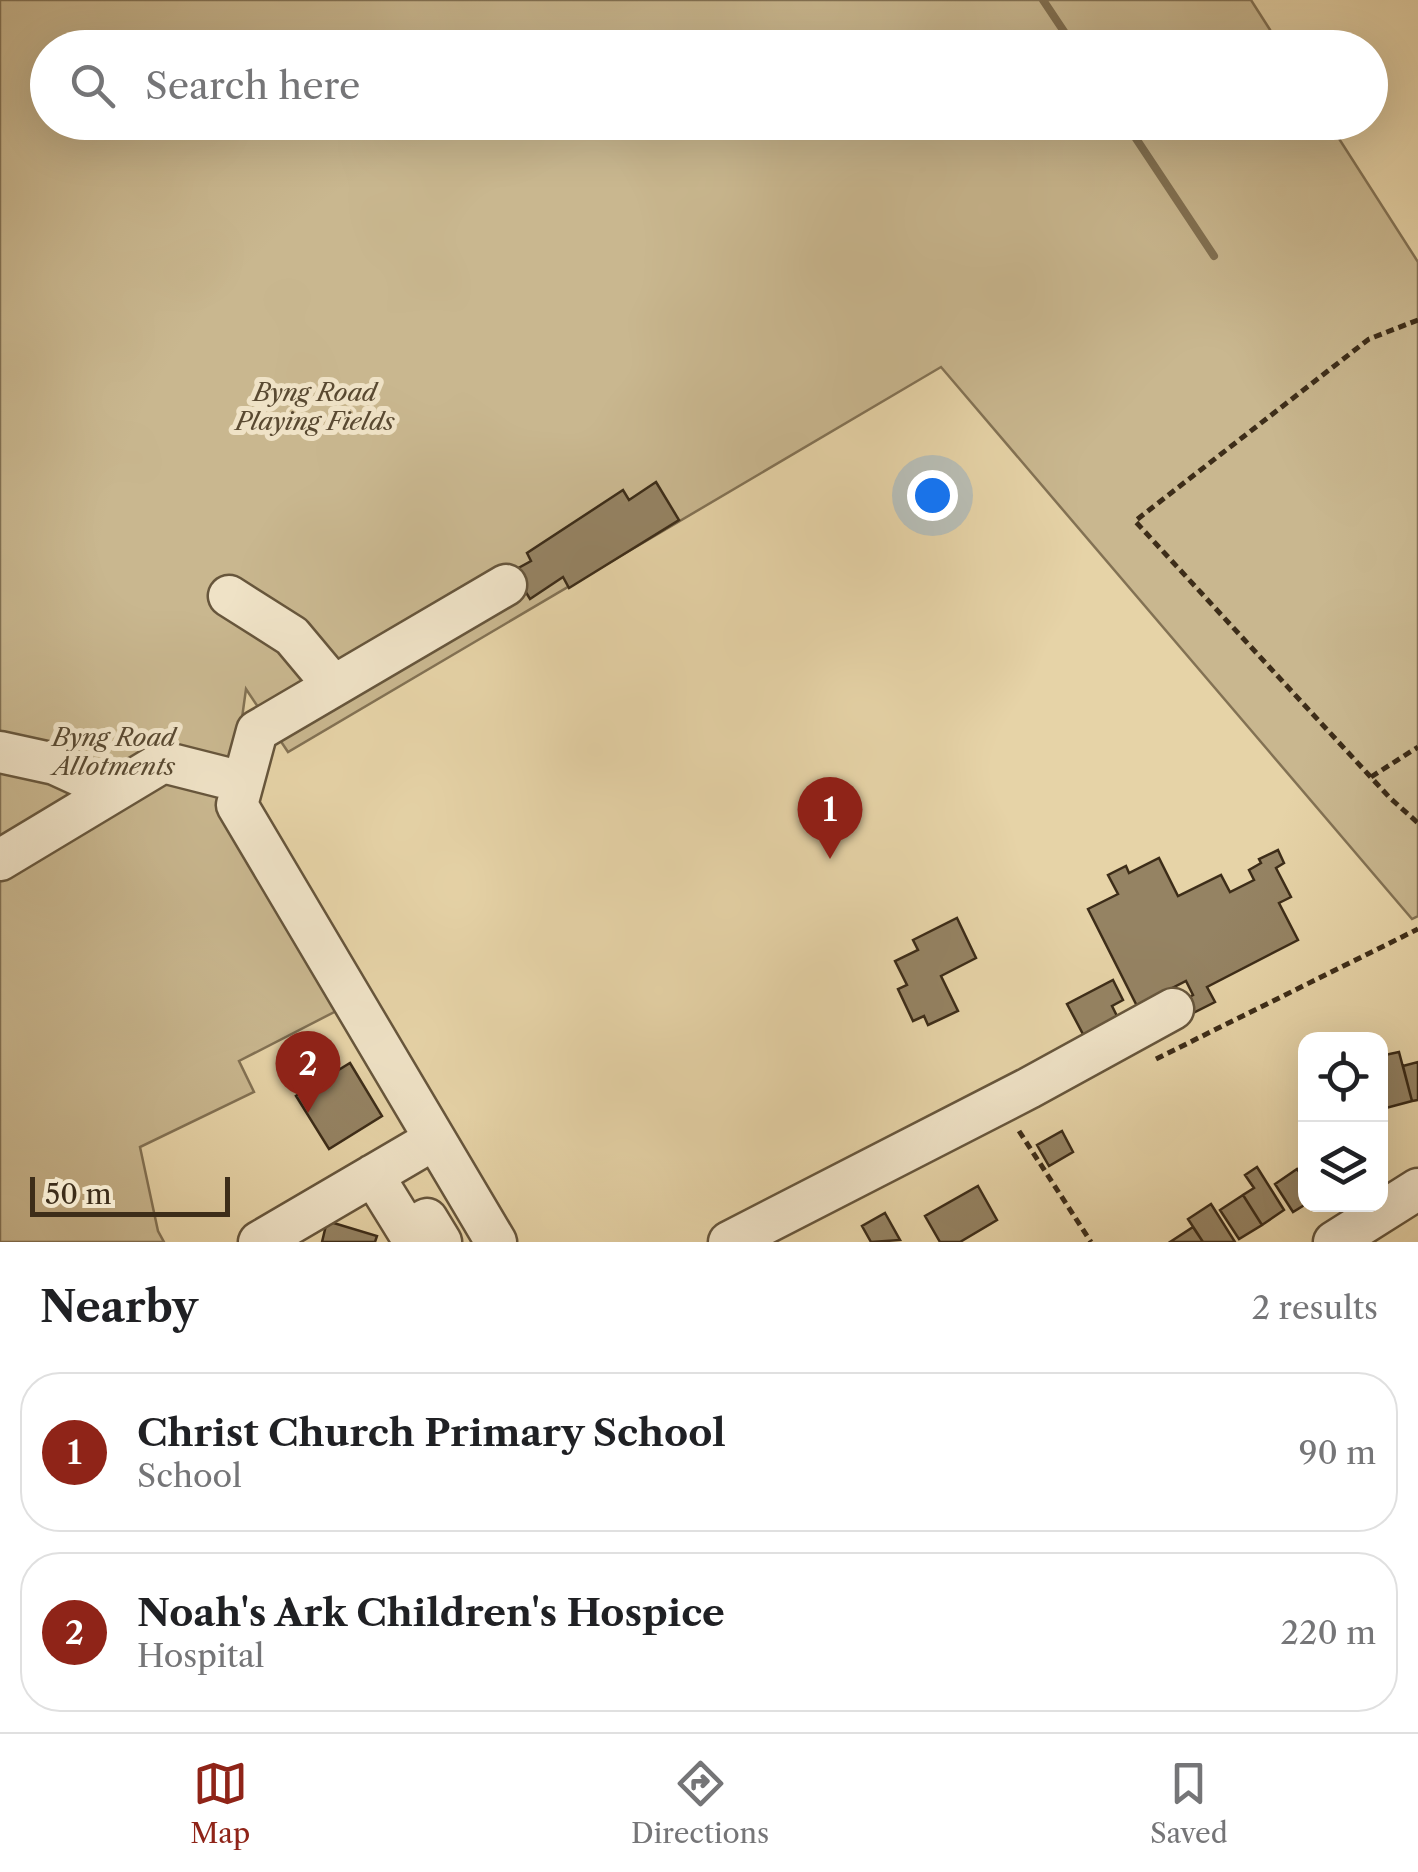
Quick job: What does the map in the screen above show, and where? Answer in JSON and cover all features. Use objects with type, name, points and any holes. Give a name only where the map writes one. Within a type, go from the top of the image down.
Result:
[{"type":"street","points":[[496,1242],[237,805],[258,731],[506,585]]},
{"type":"street","points":[[229,596],[292,636],[333,686]]},
{"type":"street","points":[[0,752],[55,764],[114,791]]},
{"type":"street","points":[[0,860],[163,762],[242,782]]},
{"type":"street","points":[[729,1242],[1004,1102],[1173,1009]]},
{"type":"street","points":[[259,1242],[435,1138]]},
{"type":"street","points":[[373,1175],[407,1230],[427,1219],[441,1242]]},
{"type":"street","points":[[1334,1242],[1418,1189]]},
{"type":"path","points":[[1418,320],[1369,339],[1135,521],[1418,823]]},
{"type":"path","points":[[1371,777],[1418,748]]},
{"type":"path","points":[[1140,1067],[1418,929]]},
{"type":"path","points":[[1004,1102],[1090,1242]]},
{"type":"green space","points":[[0,0],[1251,0],[1270,30],[30,30],[30,140],[1340,140],[1418,262],[1418,916],[1412,919],[941,367],[288,752],[246,689],[229,812],[344,1007],[239,1061],[254,1092],[140,1147],[158,1231],[164,1242],[0,1242]]},
{"type":"building","points":[[656,482],[679,520],[569,588],[563,577],[530,599],[513,571],[531,561],[527,553],[623,490],[629,500]]},
{"type":"building","points":[[1278,850],[1284,863],[1276,868],[1291,897],[1279,903],[1298,940],[1207,987],[1215,1002],[1193,1013],[1186,999],[1193,995],[1186,981],[1137,1006],[1088,909],[1118,894],[1108,875],[1126,866],[1129,873],[1159,858],[1178,896],[1221,875],[1230,892],[1254,880],[1249,870],[1261,863],[1259,859]]},
{"type":"building","points":[[957,918],[976,958],[941,976],[958,1011],[928,1025],[924,1016],[913,1021],[898,989],[907,985],[895,961],[918,950],[913,940]]},
{"type":"building","points":[[1113,980],[1123,1000],[1112,1006],[1118,1018],[1084,1036],[1067,1004]]},
{"type":"building","points":[[1399,1052],[1412,1101],[1388,1107],[1388,1054]]},
{"type":"building","points":[[1418,1062],[1418,1100],[1412,1101],[1403,1066]]},
{"type":"building","points":[[350,1063],[382,1116],[329,1149],[296,1096]]},
{"type":"building","points":[[1062,1131],[1073,1152],[1049,1166],[1037,1145]]},
{"type":"building","points":[[1257,1167],[1284,1210],[1262,1225],[1243,1195],[1254,1188],[1245,1175]]},
{"type":"building","points":[[1297,1169],[1298,1209],[1293,1212],[1275,1184]]},
{"type":"building","points":[[978,1186],[997,1220],[960,1242],[940,1242],[925,1216]]},
{"type":"building","points":[[1243,1195],[1262,1225],[1239,1239],[1220,1210]]},
{"type":"building","points":[[1211,1204],[1235,1242],[1203,1242],[1188,1219]]},
{"type":"building","points":[[885,1213],[900,1240],[871,1242],[862,1226]]},
{"type":"building","points":[[327,1221],[377,1236],[375,1242],[322,1242]]},
{"type":"building","points":[[1193,1227],[1203,1242],[1170,1242]]},
{"type":"waterway","points":[[1043,0],[1063,30]]},
{"type":"waterway","points":[[1137,140],[1214,256]]},
{"type":"place","name":"Christ Church Primary School","points":[[830,859]]},
{"type":"place","name":"Noah's Ark Children's Hospice","points":[[308,1113]]},
{"type":"park label","name":"Byng Road Playing Fields","points":[[315,406]]},
{"type":"park label","name":"Byng Road Allotments","points":[[114,752]]}]
